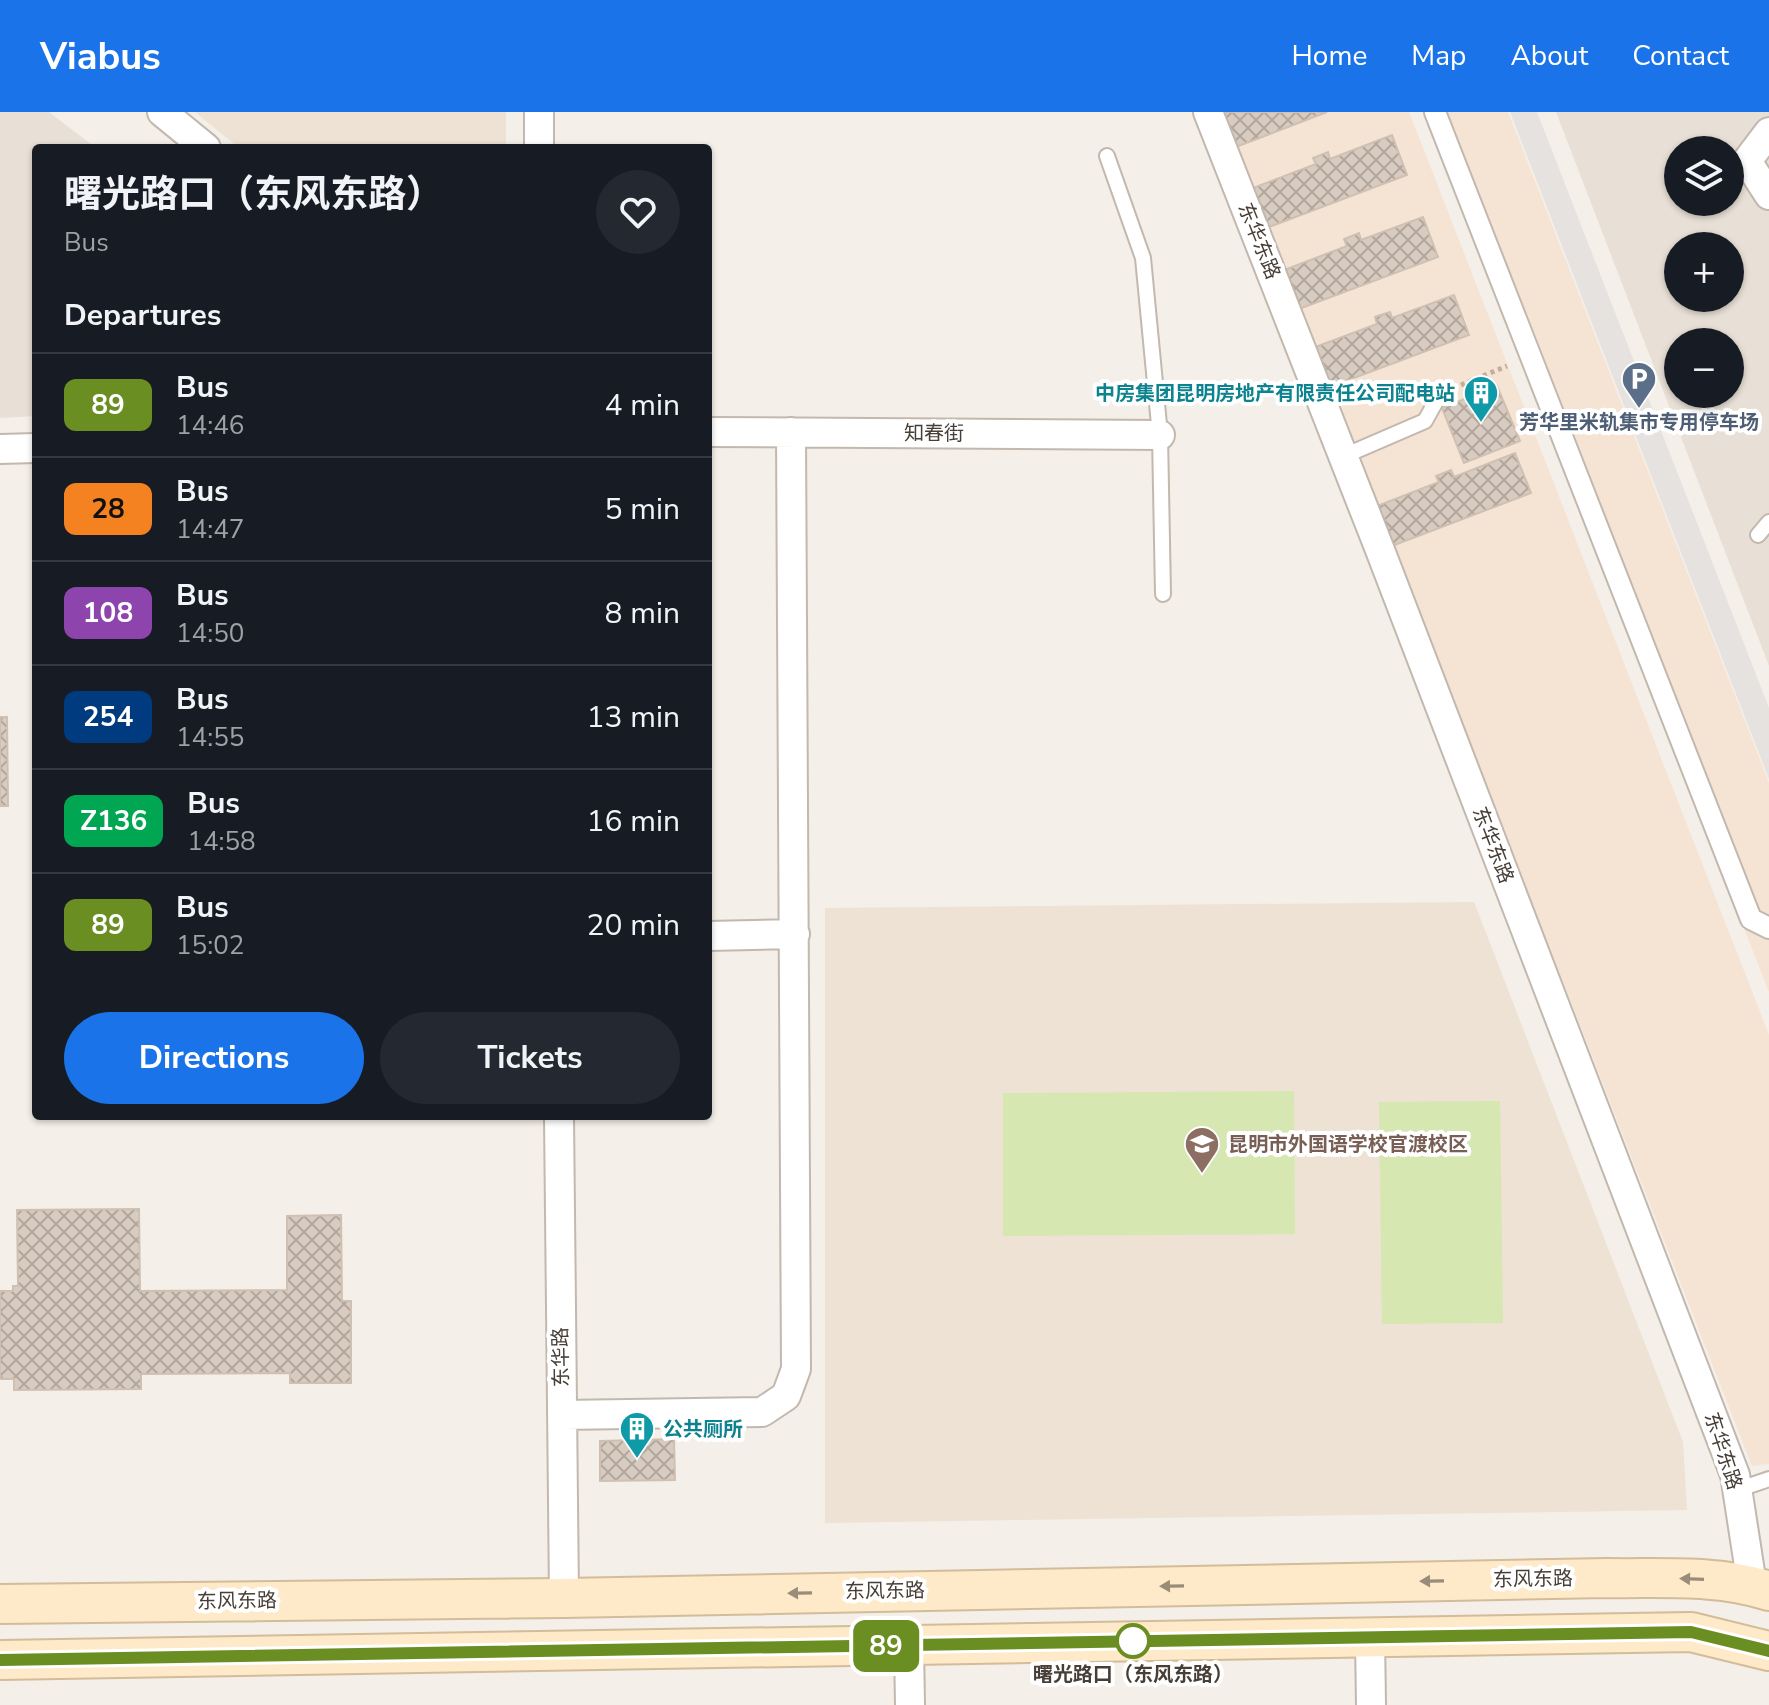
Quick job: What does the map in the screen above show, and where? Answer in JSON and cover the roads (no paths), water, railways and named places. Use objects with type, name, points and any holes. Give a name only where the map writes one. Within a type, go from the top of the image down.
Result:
[{"type":"main road","name":"东风东路","points":[[0,1604],[564,1598],[1607,1578],[1699,1579],[1761,1588]]},
{"type":"main road","points":[[0,1660],[1691,1632],[1769,1651]]},
{"type":"street","points":[[162,112],[201,144]]},
{"type":"street","points":[[539,112],[539,144]]},
{"type":"street","name":"东华东路","points":[[1208,112],[1344,456],[1729,1460],[1761,1588]]},
{"type":"street","points":[[1435,112],[1751,919],[1769,928]]},
{"type":"street","points":[[1769,132],[1747,161],[1769,195]]},
{"type":"street","name":"知春街","points":[[712,432],[1160,435]]},
{"type":"street","points":[[562,1415],[762,1412],[786,1396],[796,1369],[791,432]]},
{"type":"street","points":[[0,449],[32,448]]},
{"type":"street","points":[[712,936],[795,934]]},
{"type":"street","name":"东华路","points":[[559,1120],[564,1598]]},
{"type":"street","points":[[1370,1638],[1371,1705]]},
{"type":"street","points":[[909,1646],[910,1705]]},
{"type":"lane","points":[[1107,156],[1143,258],[1160,435],[1163,594]]},
{"type":"lane","points":[[1344,456],[1425,421],[1440,394]]},
{"type":"lane","points":[[1758,535],[1769,522]]},
{"type":"lane","points":[[1737,1490],[1769,1479]]},
{"type":"place","name":"芳华里米轨集市专用停车场","points":[[1639,410]]},
{"type":"place","name":"中房集团昆明房地产有限责任公司配电站","points":[[1481,424]]},
{"type":"place","name":"昆明市外国语学校官渡校区","points":[[1202,1175]]},
{"type":"place","name":"公共厕所","points":[[637,1460]]},
{"type":"place","name":"曙光路口（东风东路）","points":[[1133,1641]]}]
